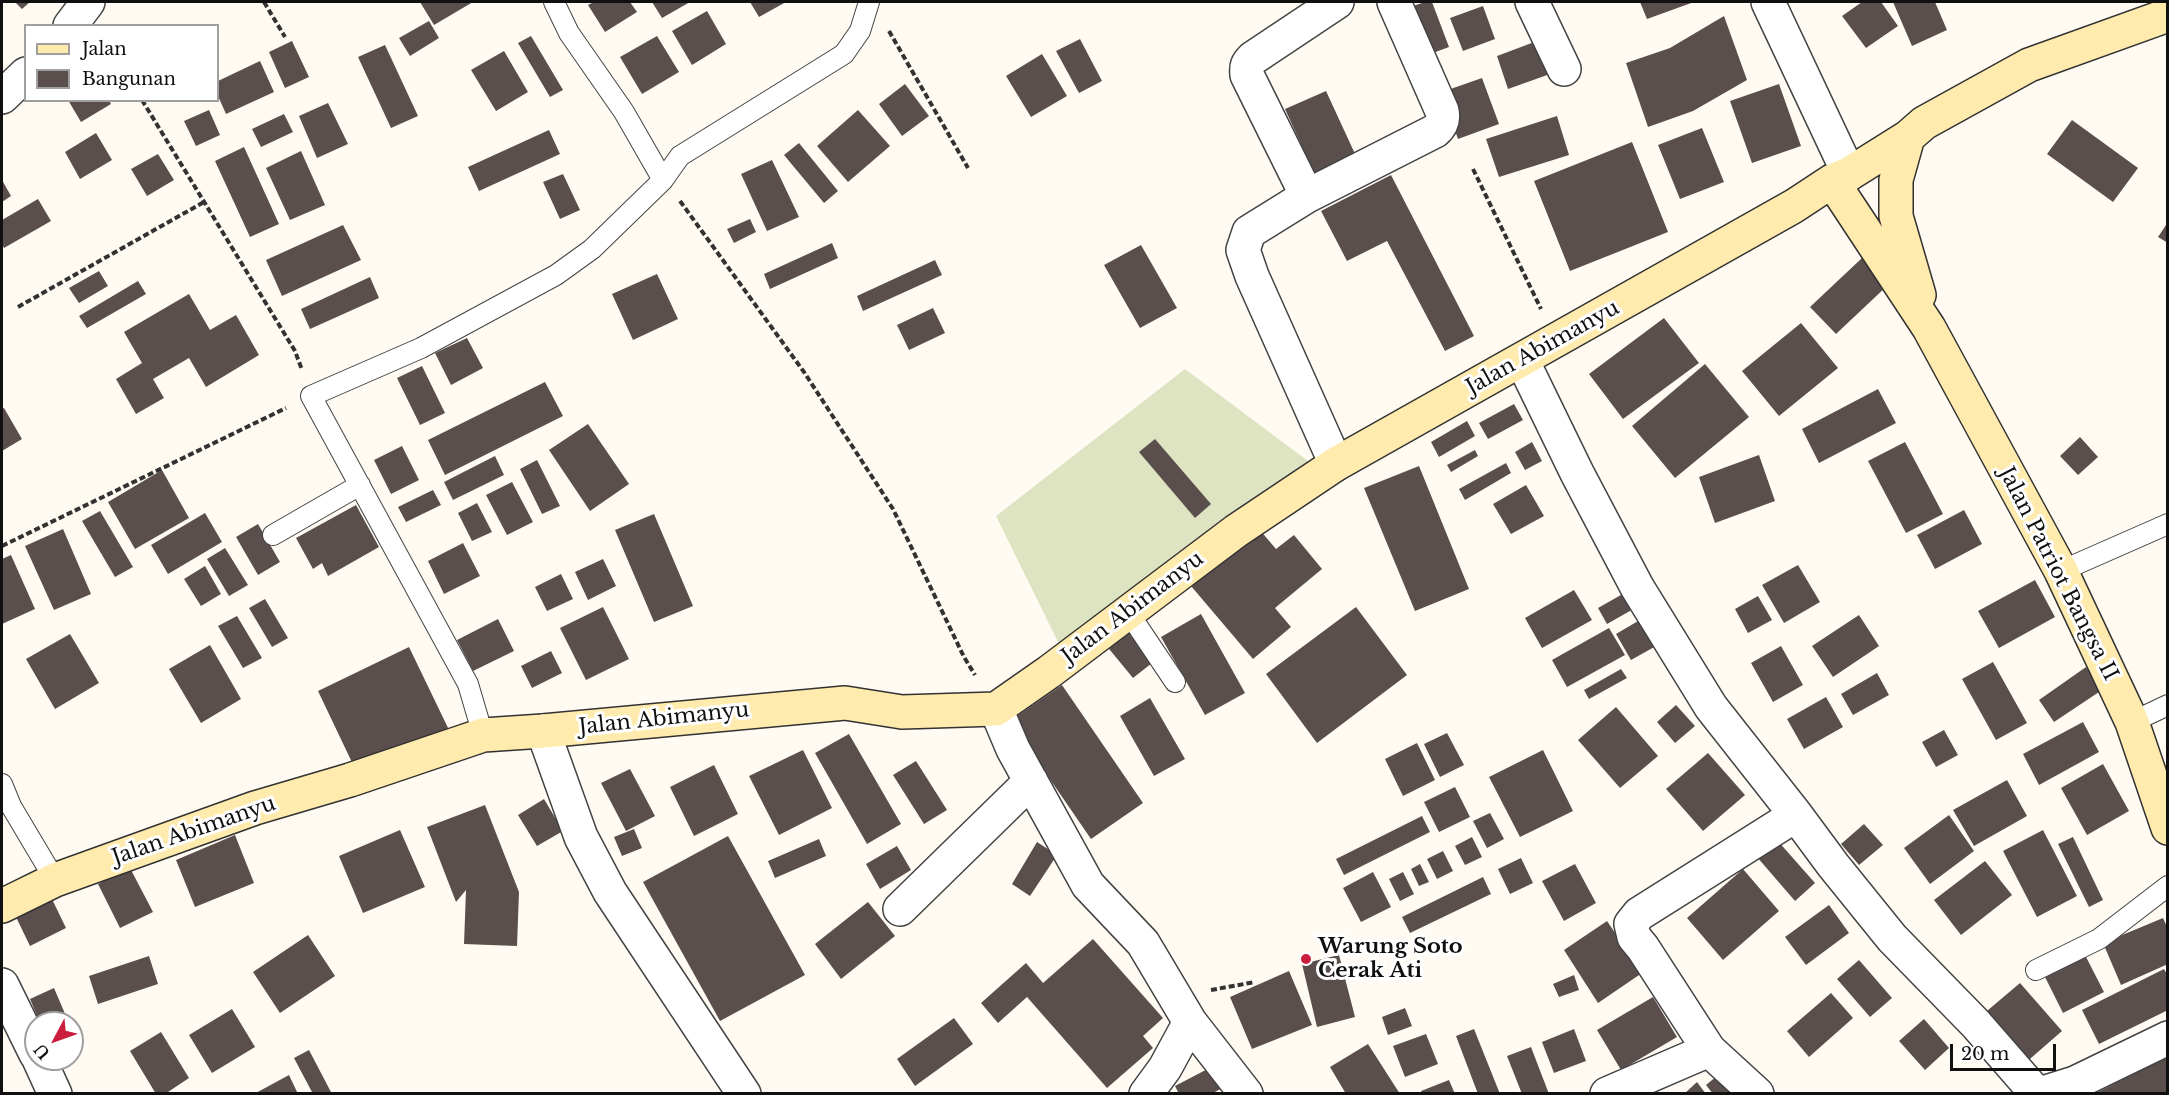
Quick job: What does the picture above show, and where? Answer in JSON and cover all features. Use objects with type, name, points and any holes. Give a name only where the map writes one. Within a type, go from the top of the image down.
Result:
[{"type":"street","points":[[72,24],[88,2]]},
{"type":"street","points":[[1307,196],[1247,75],[1246,68],[1253,58],[1337,2]]},
{"type":"street","points":[[1336,464],[1252,276],[1243,250],[1249,232],[1307,196],[1435,131],[1441,125],[1442,111],[1394,2]]},
{"type":"street","points":[[1532,2],[1564,69]]},
{"type":"street","points":[[1768,2],[1841,177],[1929,328]]},
{"type":"street","name":"Jalan Abimanyu","points":[[2,906],[55,880],[255,808],[350,780],[483,735],[845,703],[902,712],[996,709],[1049,672],[1236,531],[1336,464],[1794,206],[1908,137],[1924,123],[2029,65],[2155,12]]},
{"type":"street","points":[[2,97],[24,76]]},
{"type":"street","points":[[1908,137],[1896,180],[1896,216],[1929,328]]},
{"type":"street","name":"Jalan Patriot Bangsa II","points":[[1929,328],[2061,571],[2132,722],[2168,828]]},
{"type":"street","points":[[1522,360],[1576,473],[1637,587],[1710,707],[1892,938],[1976,1024],[2039,1094],[2075,1083],[2168,1038]]},
{"type":"street","points":[[996,709],[1013,749],[1088,885],[1143,943],[1183,1009],[1246,1094]]},
{"type":"street","points":[[543,731],[581,837],[610,892],[744,1094]]},
{"type":"street","points":[[900,909],[1031,781]]},
{"type":"street","points":[[1757,1094],[1709,1050],[1634,937],[1631,924],[1639,914],[1796,815]]},
{"type":"street","points":[[2,985],[24,1030]]},
{"type":"street","points":[[1146,1094],[1165,1068],[1183,1009]]},
{"type":"street","points":[[1607,1094],[1709,1050]]},
{"type":"street","points":[[45,1071],[56,1094]]},
{"type":"lane","points":[[554,2],[569,33],[624,112],[663,180]]},
{"type":"lane","points":[[483,735],[468,684],[311,396],[422,348],[556,275],[592,249],[663,180],[680,156],[844,54],[860,31],[869,2]]},
{"type":"lane","points":[[273,535],[360,485]]},
{"type":"lane","points":[[2061,571],[2168,524]]},
{"type":"lane","points":[[1128,612],[1175,682]]},
{"type":"lane","points":[[2132,722],[2168,705]]},
{"type":"lane","points":[[2,784],[11,806],[55,880]]},
{"type":"lane","points":[[2036,970],[2099,939],[2168,886]]},
{"type":"path","points":[[264,2],[285,38]]},
{"type":"path","points":[[884,21],[968,168]]},
{"type":"path","points":[[2,546],[311,396],[295,351],[143,102]]},
{"type":"path","points":[[1473,169],[1556,340]]},
{"type":"path","points":[[663,180],[706,235],[804,372],[893,509],[964,657],[996,709]]},
{"type":"path","points":[[18,307],[204,202]]},
{"type":"path","points":[[1183,1009],[1254,982]]},
{"type":"green space","points":[[1185,369],[1308,461],[1060,646],[996,516]]},
{"type":"building","points":[[15,2],[30,2],[22,9]]},
{"type":"building","points":[[420,2],[473,2],[434,25]]},
{"type":"building","points":[[594,2],[630,2],[637,12],[605,32],[588,5]]},
{"type":"building","points":[[652,2],[690,2],[662,18]]},
{"type":"building","points":[[750,2],[786,2],[759,17]]},
{"type":"building","points":[[1432,2],[1449,47],[1422,57],[1404,9]]},
{"type":"building","points":[[1640,2],[1694,2],[1647,19]]},
{"type":"building","points":[[1862,2],[1881,2],[1898,26],[1866,48],[1842,16]]},
{"type":"building","points":[[1893,2],[1935,2],[1947,30],[1912,46]]},
{"type":"building","points":[[1483,6],[1495,39],[1463,51],[1450,18]]},
{"type":"building","points":[[707,11],[726,44],[692,65],[672,31]]},
{"type":"building","points":[[1724,16],[1747,80],[1693,111],[1648,127],[1626,63],[1670,48]]},
{"type":"building","points":[[429,21],[439,38],[410,56],[399,38]]},
{"type":"building","points":[[531,36],[563,90],[550,97],[518,43]]},
{"type":"building","points":[[657,36],[679,72],[642,94],[620,57]]},
{"type":"building","points":[[1080,39],[1102,81],[1079,93],[1056,51]]},
{"type":"building","points":[[292,41],[309,77],[285,88],[269,52]]},
{"type":"building","points":[[1537,41],[1550,74],[1508,89],[1497,56]]},
{"type":"building","points":[[385,45],[418,116],[391,128],[358,57]]},
{"type":"building","points":[[504,51],[528,92],[496,111],[471,70]]},
{"type":"building","points":[[1042,54],[1067,96],[1031,117],[1006,76]]},
{"type":"building","points":[[260,61],[274,92],[226,114],[219,98],[219,81]]},
{"type":"building","points":[[1482,78],[1499,124],[1458,139],[1442,92]]},
{"type":"building","points":[[905,84],[929,116],[902,136],[879,104]]},
{"type":"building","points":[[1779,84],[1801,146],[1752,163],[1730,101]]},
{"type":"building","points":[[1326,91],[1356,156],[1315,175],[1285,109]]},
{"type":"building","points":[[69,102],[110,102],[111,104],[81,122]]},
{"type":"building","points":[[328,103],[348,144],[317,158],[299,116]]},
{"type":"building","points":[[209,110],[220,135],[196,146],[184,121]]},
{"type":"building","points":[[858,110],[890,146],[848,182],[817,146]]},
{"type":"building","points":[[284,114],[293,132],[261,147],[252,129]]},
{"type":"building","points":[[1557,116],[1569,155],[1499,177],[1486,139]]},
{"type":"building","points":[[2072,120],[2138,168],[2113,202],[2047,154]]},
{"type":"building","points":[[1702,128],[1724,182],[1680,199],[1658,145]]},
{"type":"building","points":[[549,130],[560,154],[479,191],[468,167]]},
{"type":"building","points":[[96,133],[112,160],[80,179],[65,152]]},
{"type":"building","points":[[1632,142],[1668,232],[1570,271],[1534,181]]},
{"type":"building","points":[[799,143],[838,191],[824,203],[784,155]]},
{"type":"building","points":[[244,147],[279,224],[250,237],[215,161]]},
{"type":"building","points":[[301,151],[325,205],[290,220],[266,168]]},
{"type":"building","points":[[158,154],[174,180],[147,196],[131,169]]},
{"type":"building","points":[[772,160],[799,217],[767,231],[741,174]]},
{"type":"building","points":[[563,174],[580,210],[560,219],[543,182]]},
{"type":"building","points":[[1391,175],[1474,336],[1445,351],[1387,241],[1347,261],[1321,211]]},
{"type":"building","points":[[2,180],[11,196],[2,202]]},
{"type":"building","points":[[38,199],[51,221],[4,248],[2,220]]},
{"type":"building","points":[[750,219],[756,232],[734,243],[727,229]]},
{"type":"building","points":[[2168,222],[2168,243],[2158,237]]},
{"type":"building","points":[[343,225],[361,260],[282,296],[266,260]]},
{"type":"building","points":[[832,243],[838,258],[770,289],[764,274]]},
{"type":"building","points":[[1141,245],[1177,308],[1140,328],[1104,265]]},
{"type":"building","points":[[1862,258],[1888,285],[1836,334],[1810,307]]},
{"type":"building","points":[[935,260],[942,275],[863,311],[857,296]]},
{"type":"building","points":[[99,271],[108,286],[79,303],[69,288]]},
{"type":"building","points":[[657,274],[678,319],[633,340],[612,294]]},
{"type":"building","points":[[370,277],[379,298],[310,329],[301,309]]},
{"type":"building","points":[[138,281],[146,294],[87,328],[79,316]]},
{"type":"building","points":[[189,294],[210,330],[236,315],[259,355],[206,387],[189,358],[153,379],[164,398],[136,414],[116,379],[142,363],[124,332]]},
{"type":"building","points":[[933,308],[945,333],[909,350],[897,325]]},
{"type":"building","points":[[1664,318],[1699,363],[1623,419],[1589,374]]},
{"type":"building","points":[[1801,323],[1838,368],[1779,416],[1742,371]]},
{"type":"building","points":[[467,338],[483,368],[451,385],[435,353]]},
{"type":"building","points":[[1705,364],[1749,417],[1675,478],[1632,426]]},
{"type":"building","points":[[422,366],[445,413],[420,425],[397,378]]},
{"type":"building","points":[[545,382],[563,416],[445,475],[428,440]]},
{"type":"building","points":[[1878,389],[1896,423],[1819,463],[1802,429]]},
{"type":"building","points":[[1514,404],[1523,420],[1488,439],[1479,423]]},
{"type":"building","points":[[4,408],[22,439],[2,451],[2,409]]},
{"type":"building","points":[[1467,421],[1475,436],[1439,457],[1431,442]]},
{"type":"building","points":[[588,424],[629,484],[590,511],[549,450]]},
{"type":"building","points":[[2080,437],[2098,457],[2078,475],[2060,456]]},
{"type":"building","points":[[1155,439],[1211,504],[1195,518],[1139,452]]},
{"type":"building","points":[[1532,442],[1542,461],[1525,470],[1515,452]]},
{"type":"building","points":[[1905,442],[1943,514],[1906,533],[1868,461]]},
{"type":"building","points":[[402,446],[419,480],[391,494],[374,460]]},
{"type":"building","points":[[1475,450],[1478,456],[1451,472],[1447,465]]},
{"type":"building","points":[[1759,455],[1775,501],[1715,523],[1699,477]]},
{"type":"building","points":[[495,456],[504,475],[453,500],[444,482]]},
{"type":"building","points":[[537,460],[560,506],[542,514],[520,469]]},
{"type":"building","points":[[1506,463],[1511,473],[1465,500],[1459,489]]},
{"type":"building","points":[[1419,466],[1469,589],[1415,611],[1364,488]]},
{"type":"building","points":[[162,470],[189,518],[135,549],[108,502]]},
{"type":"building","points":[[512,482],[533,522],[507,535],[486,495]]},
{"type":"building","points":[[1526,485],[1544,516],[1511,534],[1493,504]]},
{"type":"building","points":[[433,490],[441,505],[406,522],[398,507]]},
{"type":"building","points":[[477,503],[492,532],[472,541],[458,513]]},
{"type":"building","points":[[356,505],[379,547],[328,576],[322,563],[313,569],[296,538]]},
{"type":"building","points":[[1964,510],[1982,544],[1935,569],[1917,535]]},
{"type":"building","points":[[100,511],[133,567],[115,577],[82,521]]},
{"type":"building","points":[[205,513],[222,542],[168,574],[151,545]]},
{"type":"building","points":[[654,514],[693,606],[654,622],[615,530]]},
{"type":"building","points":[[258,524],[280,562],[258,575],[236,537]]},
{"type":"building","points":[[63,529],[91,594],[54,610],[25,546]]},
{"type":"building","points":[[1259,529],[1276,549],[1294,535],[1322,569],[1275,608],[1291,627],[1253,659],[1191,586]]},
{"type":"building","points":[[463,543],[480,576],[444,594],[428,561]]},
{"type":"building","points":[[225,548],[248,585],[229,596],[207,559]]},
{"type":"building","points":[[11,555],[35,609],[2,624],[2,559]]},
{"type":"building","points":[[603,559],[616,586],[588,600],[575,572]]},
{"type":"building","points":[[1798,565],[1820,602],[1784,623],[1762,585]]},
{"type":"building","points":[[205,566],[221,594],[201,606],[184,579]]},
{"type":"building","points":[[561,574],[573,599],[547,611],[535,587]]},
{"type":"building","points":[[2035,580],[2055,617],[1999,648],[1978,611]]},
{"type":"building","points":[[1574,590],[1592,620],[1542,648],[1525,618]]},
{"type":"building","points":[[1628,591],[1637,607],[1607,624],[1598,608]]},
{"type":"building","points":[[1758,596],[1772,620],[1748,633],[1735,609]]},
{"type":"building","points":[[265,599],[288,638],[272,647],[249,608]]},
{"type":"building","points":[[603,607],[629,659],[586,680],[560,628]]},
{"type":"building","points":[[1356,607],[1407,675],[1317,743],[1266,674]]},
{"type":"building","points":[[1201,614],[1245,693],[1205,715],[1161,637]]},
{"type":"building","points":[[1650,614],[1665,641],[1631,660],[1616,634]]},
{"type":"building","points":[[1859,615],[1879,646],[1833,677],[1812,646]]},
{"type":"building","points":[[237,616],[262,658],[243,668],[218,626]]},
{"type":"building","points":[[498,619],[514,651],[473,671],[457,640]]},
{"type":"building","points":[[1125,628],[1152,663],[1133,678],[1105,644]]},
{"type":"building","points":[[1609,628],[1625,655],[1567,687],[1552,660]]},
{"type":"building","points":[[70,634],[99,683],[55,709],[26,659]]},
{"type":"building","points":[[210,645],[241,699],[201,723],[169,669]]},
{"type":"building","points":[[1781,646],[1803,685],[1773,702],[1751,663]]},
{"type":"building","points":[[409,647],[450,732],[358,775],[318,691]]},
{"type":"building","points":[[551,651],[562,673],[532,688],[521,666]]},
{"type":"building","points":[[1993,662],[2027,723],[1996,740],[1962,679]]},
{"type":"building","points":[[2086,667],[2102,690],[2054,722],[2039,700]]},
{"type":"building","points":[[1621,669],[1627,678],[1589,699],[1584,690]]},
{"type":"building","points":[[1877,673],[1889,695],[1853,715],[1841,694]]},
{"type":"building","points":[[1062,685],[1143,803],[1091,839],[1010,721]]},
{"type":"building","points":[[1826,697],[1843,727],[1804,749],[1787,719]]},
{"type":"building","points":[[1150,698],[1185,759],[1154,776],[1120,716]]},
{"type":"building","points":[[1676,705],[1695,726],[1675,743],[1657,722]]},
{"type":"building","points":[[1616,707],[1658,756],[1620,788],[1578,740]]},
{"type":"building","points":[[2083,722],[2099,752],[2039,785],[2023,754]]},
{"type":"building","points":[[1944,730],[1958,755],[1936,767],[1922,742]]},
{"type":"building","points":[[1447,733],[1464,765],[1440,777],[1424,744]]},
{"type":"building","points":[[849,734],[901,824],[867,844],[815,753]]},
{"type":"building","points":[[1417,743],[1435,780],[1403,796],[1385,759]]},
{"type":"building","points":[[803,750],[832,808],[779,835],[749,776]]},
{"type":"building","points":[[1543,750],[1573,811],[1520,837],[1489,777]]},
{"type":"building","points":[[1708,753],[1745,795],[1703,831],[1666,789]]},
{"type":"building","points":[[916,761],[947,810],[924,824],[893,775]]},
{"type":"building","points":[[2103,764],[2129,811],[2087,835],[2061,788]]},
{"type":"building","points":[[714,765],[738,814],[694,836],[670,787]]},
{"type":"building","points":[[630,769],[655,816],[626,831],[601,783]]},
{"type":"building","points":[[2007,780],[2027,816],[1974,846],[1953,810]]},
{"type":"building","points":[[1455,787],[1470,817],[1439,832],[1424,802]]},
{"type":"building","points":[[544,799],[563,831],[537,846],[518,815]]},
{"type":"building","points":[[485,805],[519,892],[517,946],[464,944],[466,890],[456,902],[427,827]]},
{"type":"building","points":[[1490,813],[1504,839],[1487,848],[1473,821]]},
{"type":"building","points":[[1949,815],[1974,851],[1930,884],[1904,848]]},
{"type":"building","points":[[1422,816],[1430,832],[1344,875],[1336,859]]},
{"type":"building","points":[[1864,824],[1883,845],[1859,865],[1841,844]]},
{"type":"building","points":[[634,829],[642,848],[622,856],[614,837]]},
{"type":"building","points":[[400,830],[425,887],[363,913],[339,856]]},
{"type":"building","points":[[2043,830],[2077,896],[2037,917],[2003,851]]},
{"type":"building","points":[[235,835],[254,883],[195,907],[176,860]]},
{"type":"building","points":[[728,836],[805,975],[720,1021],[643,882]]},
{"type":"building","points":[[1472,837],[1482,857],[1465,865],[1455,846]]},
{"type":"building","points":[[2073,837],[2103,900],[2089,907],[2058,844]]},
{"type":"building","points":[[819,839],[826,856],[775,878],[768,861]]},
{"type":"building","points":[[1777,840],[1815,883],[1795,901],[1757,857]]},
{"type":"building","points":[[1037,842],[1057,855],[1030,896],[1012,884]]},
{"type":"building","points":[[897,846],[911,870],[880,889],[866,864]]},
{"type":"building","points":[[1443,851],[1453,871],[1437,879],[1427,859]]},
{"type":"building","points":[[1521,858],[1533,883],[1510,894],[1498,869]]},
{"type":"building","points":[[1985,861],[2012,895],[1961,935],[1934,900]]},
{"type":"building","points":[[1420,864],[1429,882],[1419,886],[1411,869]]},
{"type":"building","points":[[1575,864],[1596,903],[1564,921],[1542,881]]},
{"type":"building","points":[[130,868],[153,912],[120,928],[98,884]]},
{"type":"building","points":[[1743,869],[1779,911],[1723,960],[1687,918]]},
{"type":"building","points":[[1373,872],[1391,907],[1361,922],[1343,888]]},
{"type":"building","points":[[1403,872],[1414,894],[1400,901],[1389,879]]},
{"type":"building","points":[[1483,877],[1491,894],[1410,933],[1402,917]]},
{"type":"building","points":[[51,897],[66,928],[30,946],[15,915]]},
{"type":"building","points":[[868,902],[895,936],[841,979],[815,944]]},
{"type":"building","points":[[1829,905],[1849,933],[1806,965],[1785,937]]},
{"type":"building","points":[[2163,918],[2168,929],[2168,964],[2121,985],[2103,943]]},
{"type":"building","points":[[1607,921],[1642,973],[1598,1003],[1564,950]]},
{"type":"building","points":[[308,935],[335,976],[280,1013],[253,972]]},
{"type":"building","points":[[1093,939],[1163,1018],[1143,1036],[1153,1048],[1107,1088],[1027,997],[998,1023],[981,1003],[1026,963],[1043,983]]},
{"type":"building","points":[[2084,953],[2104,992],[2063,1013],[2043,973]]},
{"type":"building","points":[[1339,955],[1355,1017],[1317,1027],[1302,964]]},
{"type":"building","points":[[149,956],[158,984],[98,1004],[89,976]]},
{"type":"building","points":[[1859,960],[1892,998],[1870,1017],[1837,979]]},
{"type":"building","points":[[2164,969],[2168,976],[2168,1010],[2099,1044],[2082,1010]]},
{"type":"building","points":[[1289,971],[1312,1025],[1252,1049],[1230,997]]},
{"type":"building","points":[[1574,975],[1579,990],[1559,997],[1553,984]]},
{"type":"building","points":[[2020,983],[2062,1031],[2023,1065],[1981,1016]]},
{"type":"building","points":[[54,988],[64,1011],[35,1011],[30,999]]},
{"type":"building","points":[[1831,993],[1853,1018],[1809,1057],[1787,1031]]},
{"type":"building","points":[[1653,997],[1677,1037],[1621,1070],[1597,1030]]},
{"type":"building","points":[[1405,1008],[1412,1026],[1388,1035],[1382,1017]]},
{"type":"building","points":[[232,1009],[255,1047],[212,1073],[189,1035]]},
{"type":"building","points":[[954,1018],[973,1044],[915,1086],[897,1059]]},
{"type":"building","points":[[1924,1019],[1949,1048],[1925,1070],[1899,1041]]},
{"type":"building","points":[[1474,1029],[1500,1094],[1478,1094],[1456,1036]]},
{"type":"building","points":[[1574,1029],[1586,1061],[1554,1073],[1542,1042]]},
{"type":"building","points":[[161,1032],[189,1078],[165,1094],[156,1094],[130,1051]]},
{"type":"building","points":[[1426,1034],[1438,1064],[1405,1077],[1393,1046]]},
{"type":"building","points":[[1368,1044],[1400,1094],[1346,1094],[1330,1067]]},
{"type":"building","points":[[1531,1047],[1549,1094],[1522,1094],[1507,1056]]},
{"type":"building","points":[[309,1050],[332,1094],[313,1094],[294,1058]]},
{"type":"building","points":[[2168,1056],[2168,1094],[2094,1094]]},
{"type":"building","points":[[1219,1063],[1230,1084],[1211,1094],[1179,1094],[1175,1086]]},
{"type":"building","points":[[1723,1071],[1742,1094],[1713,1094],[1706,1085]]},
{"type":"building","points":[[289,1075],[298,1094],[254,1094]]},
{"type":"building","points":[[1449,1080],[1455,1094],[1422,1094],[1421,1091]]},
{"type":"building","points":[[1697,1082],[1706,1094],[1684,1094]]},
{"type":"place","name":"Warung Soto Cerak Ati","points":[[1306,959]]}]
